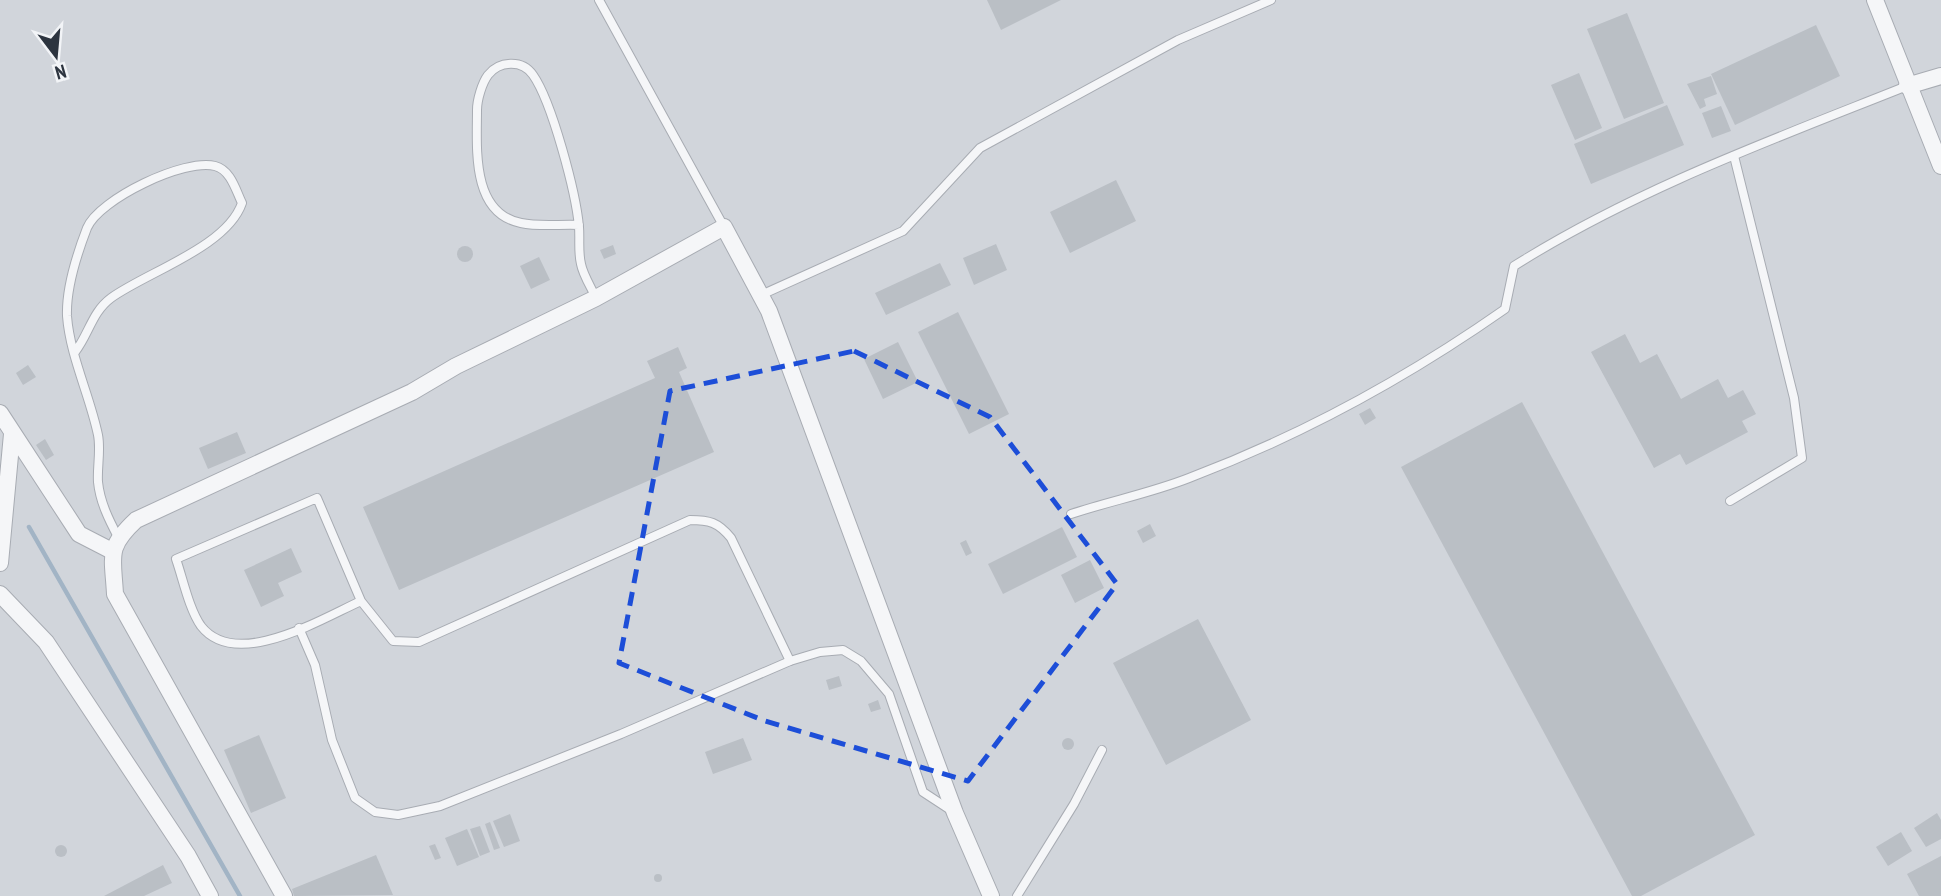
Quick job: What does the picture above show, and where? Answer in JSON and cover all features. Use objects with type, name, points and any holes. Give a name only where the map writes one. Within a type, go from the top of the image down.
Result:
[{"type":"street","points":[[1875,0],[1941,166]]},
{"type":"street","points":[[1908,86],[1941,76]]},
{"type":"street","points":[[284,896],[114,594],[115,544],[136,520],[412,392],[456,366],[596,298],[724,227],[769,311],[955,813],[991,896]]},
{"type":"street","points":[[0,413],[79,534],[115,544]]},
{"type":"street","points":[[0,563],[12,434]]},
{"type":"street","points":[[0,594],[46,642],[188,856],[210,896]]},
{"type":"lane","points":[[599,0],[724,227]]},
{"type":"lane","points":[[760,295],[903,231],[980,148],[1178,40],[1270,0]]},
{"type":"lane","points":[[579,225],[520,223],[499,213],[485,195],[478,165],[477,103],[486,76],[496,68],[511,63],[521,64],[533,74],[548,108],[579,225],[580,264],[596,298]]},
{"type":"lane","points":[[1071,514],[1187,479],[1272,444],[1416,367],[1505,309],[1514,267],[1573,229],[1734,156],[1908,86]]},
{"type":"lane","points":[[1730,501],[1802,458],[1794,398],[1734,156]]},
{"type":"lane","points":[[75,352],[86,338],[97,311],[111,298],[208,241],[238,214],[242,203],[228,174],[215,166],[178,170],[108,202],[88,226],[72,277],[67,316],[75,352],[99,438],[98,484],[115,544]]},
{"type":"lane","points":[[361,601],[299,628],[251,644],[216,640],[200,624],[176,559],[317,498],[361,601],[393,641],[419,642],[690,520],[706,520],[720,525],[731,538],[789,661]]},
{"type":"lane","points":[[299,628],[315,666],[332,740],[355,798],[375,812],[398,816],[440,806],[608,739],[789,661],[820,652],[843,650],[861,661],[889,694],[923,792],[955,813]]},
{"type":"lane","points":[[1017,896],[1074,804],[1102,750]]},
{"type":"highlighted area","points":[[854,351],[990,417],[1117,584],[968,781],[765,721],[619,663],[670,391]]},
{"type":"shaded area","points":[[0,0],[1941,0],[1941,896],[0,896]]},
{"type":"building","points":[[987,0],[1061,0],[1001,30]]},
{"type":"building","points":[[1627,13],[1664,103],[1624,119],[1587,29]]},
{"type":"building","points":[[1816,25],[1840,76],[1735,125],[1711,74]]},
{"type":"building","points":[[1579,73],[1602,128],[1575,140],[1551,85]]},
{"type":"building","points":[[1711,76],[1717,94],[1704,99],[1706,106],[1700,109],[1687,84]]},
{"type":"building","points":[[1667,105],[1684,145],[1591,184],[1574,144]]},
{"type":"building","points":[[1721,106],[1731,131],[1712,138],[1702,113]]},
{"type":"building","points":[[1116,180],[1136,221],[1070,253],[1050,212]]},
{"type":"building","points":[[996,244],[1007,270],[974,285],[963,258]]},
{"type":"building","points":[[613,245],[616,254],[604,259],[600,250]]},
{"type":"building","points":[[462,246],[468,246],[473,254],[471,260],[462,262],[457,257],[457,251]]},
{"type":"building","points":[[539,257],[550,280],[531,289],[520,266]]},
{"type":"building","points":[[940,263],[951,285],[886,315],[875,293]]},
{"type":"building","points":[[958,312],[1009,414],[969,434],[918,332]]},
{"type":"building","points":[[1625,334],[1640,363],[1657,354],[1681,399],[1718,379],[1728,398],[1743,390],[1756,414],[1742,421],[1748,432],[1686,465],[1680,454],[1654,468],[1591,352]]},
{"type":"building","points":[[898,342],[918,382],[883,399],[864,359]]},
{"type":"building","points":[[678,347],[687,368],[679,372],[714,452],[399,590],[363,507],[655,378],[647,361]]},
{"type":"building","points":[[28,365],[36,377],[23,385],[16,373]]},
{"type":"building","points":[[1522,402],[1755,835],[1641,896],[1632,896],[1401,467]]},
{"type":"building","points":[[1370,408],[1376,418],[1365,425],[1359,414]]},
{"type":"building","points":[[237,432],[246,453],[208,469],[199,448]]},
{"type":"building","points":[[45,439],[54,455],[46,460],[36,445]]},
{"type":"building","points":[[1150,524],[1156,536],[1143,543],[1137,531]]},
{"type":"building","points":[[1062,527],[1077,557],[1003,594],[988,564]]},
{"type":"building","points":[[966,540],[972,553],[966,556],[960,543]]},
{"type":"building","points":[[291,548],[302,572],[278,583],[284,596],[261,607],[244,570]]},
{"type":"building","points":[[1090,560],[1104,588],[1075,603],[1061,575]]},
{"type":"building","points":[[1198,619],[1251,720],[1166,765],[1113,663]]},
{"type":"building","points":[[839,676],[842,686],[829,690],[826,680]]},
{"type":"building","points":[[878,700],[881,709],[871,712],[868,704]]},
{"type":"building","points":[[259,735],[286,798],[251,813],[224,750]]},
{"type":"building","points":[[743,738],[752,760],[713,774],[705,752]]},
{"type":"building","points":[[1068,738],[1074,744],[1068,750],[1062,744]]},
{"type":"building","points":[[1937,813],[1941,820],[1941,839],[1926,847],[1914,828]]},
{"type":"building","points":[[510,814],[520,841],[504,847],[493,821]]},
{"type":"building","points":[[490,822],[500,848],[494,850],[485,824]]},
{"type":"building","points":[[480,826],[490,852],[480,856],[470,829]]},
{"type":"building","points":[[467,829],[479,857],[457,866],[445,838]]},
{"type":"building","points":[[1901,832],[1912,851],[1888,866],[1876,847]]},
{"type":"building","points":[[435,844],[441,858],[435,860],[429,846]]},
{"type":"building","points":[[61,845],[67,851],[61,857],[55,851]]},
{"type":"building","points":[[376,855],[393,895],[294,896],[292,889]]},
{"type":"building","points":[[1941,856],[1941,896],[1919,896],[1907,874]]},
{"type":"building","points":[[163,865],[172,883],[144,896],[104,896]]},
{"type":"building","points":[[658,874],[662,878],[658,882],[654,878]]},
{"type":"waterway","points":[[29,527],[240,896]]}]
